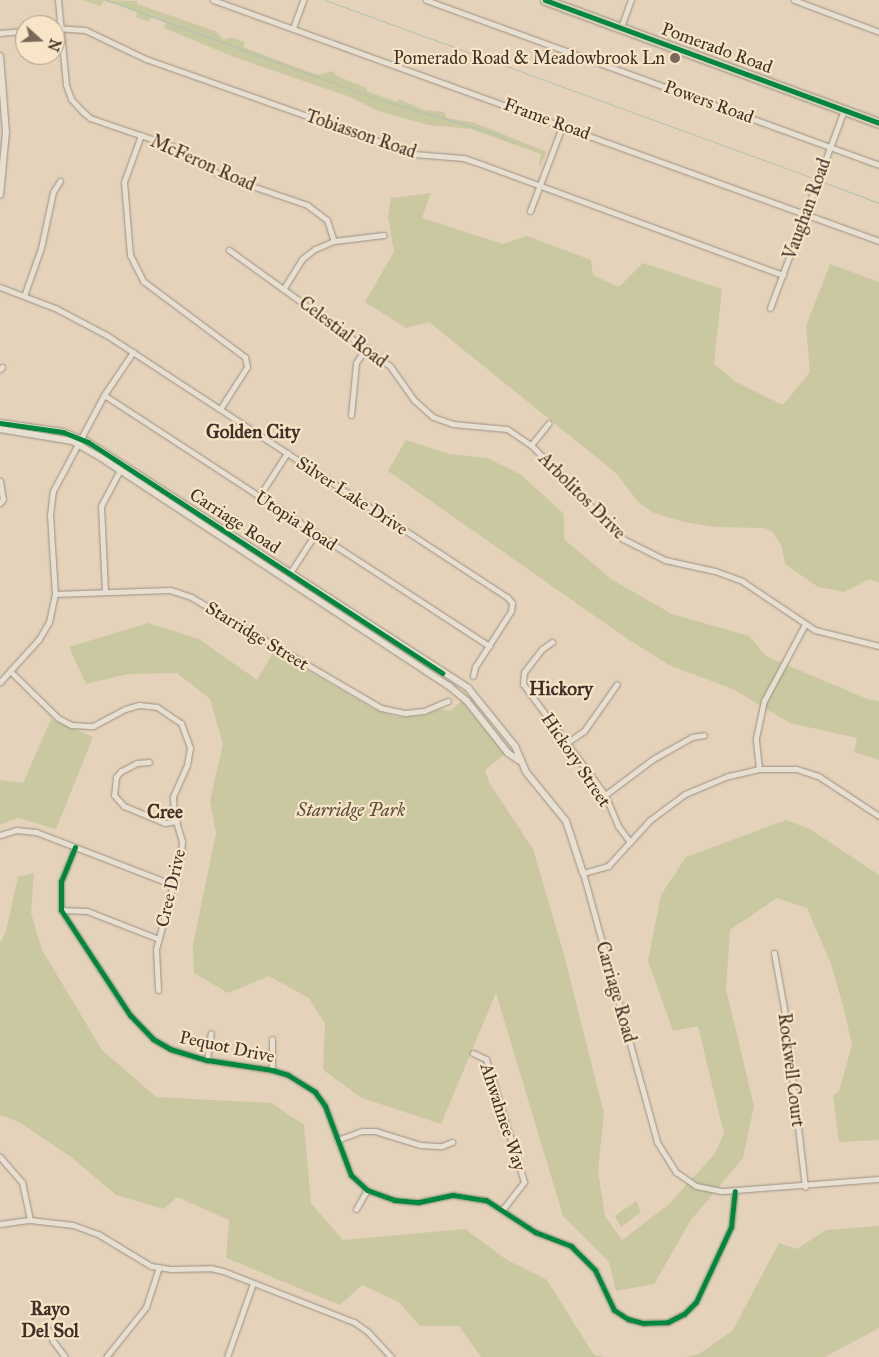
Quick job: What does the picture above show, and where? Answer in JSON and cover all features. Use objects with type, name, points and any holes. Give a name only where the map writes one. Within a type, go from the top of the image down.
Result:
[{"type":"main road","name":"Pomerado Road","points":[[545,0],[879,123]]},
{"type":"street","name":"McFeron Road","points":[[58,0],[58,15]]},
{"type":"street","name":"Frame Road","points":[[213,0],[563,124],[879,242]]},
{"type":"street","points":[[293,28],[303,0]]},
{"type":"street","name":"Powers Road","points":[[426,0],[879,165]]},
{"type":"street","points":[[621,27],[631,0]]},
{"type":"street","points":[[794,0],[879,32]]},
{"type":"street","name":"Tobiasson Road","points":[[65,29],[85,30],[146,59],[414,154],[463,158],[783,275]]},
{"type":"street","points":[[0,33],[15,32]]},
{"type":"street","points":[[0,56],[6,132],[0,195]]},
{"type":"street","name":"McFeron Road","points":[[64,65],[70,99],[90,118],[178,148],[220,175],[307,206],[327,220],[334,241]]},
{"type":"street","name":"Vaughan Road","points":[[770,308],[844,110]]},
{"type":"street","points":[[530,211],[563,124]]},
{"type":"street","points":[[140,135],[124,182],[130,255],[143,281],[245,357],[246,367],[220,409]]},
{"type":"street","points":[[24,296],[41,248],[53,192],[60,181]]},
{"type":"street","points":[[284,288],[302,259],[315,249],[334,241],[384,235]]},
{"type":"street","name":"Celestial Road","points":[[229,250],[390,366],[414,400],[433,417],[453,424],[507,429],[531,445]]},
{"type":"street","name":"Silver Lake Drive","points":[[0,287],[55,308],[132,352],[508,598],[512,603],[511,611],[488,646]]},
{"type":"street","points":[[351,415],[356,363],[366,347]]},
{"type":"street","points":[[0,682],[50,622],[55,594],[50,503],[56,482],[104,395],[132,352]]},
{"type":"street","name":"Utopia Road","points":[[104,395],[258,498],[488,646]]},
{"type":"street","name":"Carriage Road","points":[[0,423],[79,441],[122,467],[440,676],[467,701],[508,753],[520,761],[566,821],[583,873],[657,1142],[676,1172],[685,1179],[709,1190],[805,1187],[879,1179]]},
{"type":"street","points":[[531,445],[549,423]]},
{"type":"street","name":"Carriage Road","points":[[0,429],[79,441]]},
{"type":"street","name":"Arbolitos Drive","points":[[531,445],[623,539],[665,560],[716,571],[742,581],[804,626],[836,637],[879,646]]},
{"type":"street","points":[[258,498],[287,453]]},
{"type":"street","points":[[105,591],[101,506],[122,467]]},
{"type":"street","points":[[0,481],[3,498],[0,503]]},
{"type":"street","points":[[288,576],[315,534]]},
{"type":"street","name":"Starridge Street","points":[[55,594],[159,588],[191,596],[387,710],[424,711],[448,701]]},
{"type":"street","points":[[759,770],[756,738],[764,702],[804,626]]},
{"type":"street","name":"Hickory Street","points":[[552,642],[542,649],[521,678],[604,795],[618,826],[630,842]]},
{"type":"street","points":[[473,676],[488,646]]},
{"type":"street","name":"Cree Drive","points":[[10,671],[58,718],[71,725],[93,726],[125,709],[139,705],[157,707],[174,716],[181,723],[190,748],[187,765],[173,797],[182,841],[159,940],[156,959],[158,990]]},
{"type":"street","name":"Carriage Road","points":[[440,676],[468,688],[517,750],[520,761]]},
{"type":"street","points":[[568,742],[584,731],[617,684]]},
{"type":"street","points":[[489,729],[497,723]]},
{"type":"street","points":[[604,795],[653,759],[692,737],[704,735]]},
{"type":"street","points":[[149,762],[137,763],[121,772],[116,777],[114,795],[124,806],[165,823],[177,821]]},
{"type":"street","points":[[583,873],[608,866],[650,820],[685,794],[728,776],[759,770],[796,769],[818,776],[879,816]]},
{"type":"street","points":[[0,836],[16,830],[36,832],[173,885]]},
{"type":"street","points":[[75,847],[60,886],[61,910],[87,911],[159,940]]},
{"type":"street","name":"Pequot Drive","points":[[61,910],[130,1015],[153,1039],[170,1049],[207,1060],[272,1070],[288,1075],[315,1092],[324,1106],[350,1175],[367,1190],[394,1200],[419,1202],[453,1195],[472,1195],[502,1210],[535,1232],[571,1246],[586,1258],[595,1270],[610,1304],[628,1319],[643,1323],[668,1322],[684,1314],[696,1302],[731,1226],[735,1190]]},
{"type":"street","name":"Rockwell Court","points":[[774,953],[784,1008],[805,1187]]},
{"type":"street","points":[[207,1060],[211,1033]]},
{"type":"street","points":[[272,1039],[272,1070]]},
{"type":"street","name":"Ahwahnee Way","points":[[473,1053],[486,1060],[524,1182],[502,1210]]},
{"type":"street","points":[[337,1140],[362,1131],[375,1131],[420,1145],[442,1146],[452,1142]]},
{"type":"street","points":[[0,1157],[22,1182],[30,1220]]},
{"type":"street","points":[[356,1209],[367,1190]]},
{"type":"street","points":[[0,1224],[30,1220],[88,1230],[140,1261],[159,1267],[210,1268],[354,1322],[367,1331],[391,1357]]},
{"type":"street","points":[[106,1357],[146,1307],[159,1267]]},
{"type":"street","points":[[228,1357],[253,1283]]},
{"type":"street","points":[[49,1330],[52,1341],[65,1357]]},
{"type":"green space","points":[[83,0],[137,1],[137,4],[215,31],[224,40],[231,37],[245,42],[243,47],[309,72],[319,75],[333,71],[337,76],[367,88],[366,91],[397,102],[399,99],[424,110],[444,112],[447,118],[475,123],[547,152],[539,168],[541,154],[471,129],[428,125],[378,111],[350,97],[234,57],[164,28],[166,22],[152,17],[149,22],[136,17],[137,12],[116,4],[104,1],[100,6]]},
{"type":"green space","points":[[431,193],[422,218],[503,244],[527,236],[591,260],[593,275],[619,287],[643,263],[722,289],[714,364],[736,382],[783,405],[810,372],[806,326],[830,264],[879,282],[879,583],[870,579],[844,592],[818,587],[785,564],[782,547],[773,532],[764,528],[715,527],[684,522],[654,513],[639,503],[616,473],[429,322],[406,328],[365,302],[394,252],[388,217],[391,198]]},
{"type":"green space","points":[[406,440],[449,454],[487,458],[520,474],[564,514],[564,539],[611,579],[672,614],[749,636],[766,656],[867,699],[879,701],[879,760],[854,752],[857,738],[790,723],[735,690],[669,665],[629,640],[388,471]]},
{"type":"green space","name":"Starridge Park","points":[[148,623],[199,639],[257,680],[274,651],[372,708],[396,717],[420,716],[441,709],[450,711],[462,701],[505,754],[485,770],[490,784],[533,849],[563,951],[604,1113],[598,1171],[605,1216],[622,1240],[668,1205],[714,1155],[724,1134],[698,1026],[673,1031],[648,961],[661,895],[686,857],[786,820],[810,829],[879,875],[879,1140],[839,1142],[833,1096],[839,1091],[852,1045],[843,1006],[831,964],[807,908],[777,898],[730,930],[726,989],[754,1106],[743,1158],[691,1220],[654,1284],[616,1291],[609,1262],[563,1216],[496,993],[441,1124],[362,1098],[323,1070],[325,1024],[309,998],[269,976],[228,993],[194,973],[193,945],[216,833],[210,801],[223,744],[210,699],[177,673],[128,674],[86,684],[69,647]]},
{"type":"green space","points":[[51,719],[93,737],[56,829],[18,818],[0,825],[0,780],[23,783]]},
{"type":"green space","points":[[34,873],[31,913],[42,950],[102,1050],[156,1097],[271,1103],[304,1125],[311,1203],[343,1240],[465,1229],[507,1260],[547,1280],[594,1355],[605,1357],[481,1357],[459,1326],[420,1326],[399,1302],[362,1285],[340,1305],[226,1258],[229,1220],[177,1197],[164,1209],[116,1195],[71,1157],[19,1122],[0,1115],[0,943],[6,931],[18,877]]},
{"type":"green space","points":[[636,1201],[641,1212],[621,1227],[615,1216]]},
{"type":"green space","points":[[879,1226],[879,1328],[825,1357],[686,1357],[699,1354],[733,1330],[779,1243],[797,1249],[826,1230]]},
{"type":"waterway","points":[[107,0],[381,100],[493,133],[514,143]]},
{"type":"waterway","points":[[325,0],[813,178]]},
{"type":"waterway","points":[[823,182],[879,203]]},
{"type":"cycle path","points":[[545,0],[879,123]]},
{"type":"cycle path","points":[[0,423],[63,432],[88,442],[442,673]]},
{"type":"cycle path","points":[[75,847],[61,881],[61,910],[130,1015],[153,1039],[170,1049],[207,1060],[272,1070],[288,1075],[315,1092],[325,1106],[351,1175],[367,1190],[394,1200],[419,1202],[453,1195],[486,1200],[535,1232],[571,1246],[595,1270],[614,1310],[628,1319],[643,1323],[668,1322],[684,1314],[696,1302],[731,1227],[735,1191]]},
{"type":"place","name":"Pomerado Road & Meadowbrook Ln","points":[[675,58]]},
{"type":"district","name":"Golden City","points":[[253,432]]},
{"type":"district","name":"Hickory","points":[[561,689]]},
{"type":"district","name":"Cree","points":[[165,812]]},
{"type":"district","name":"Rayo Del Sol","points":[[50,1320]]}]
